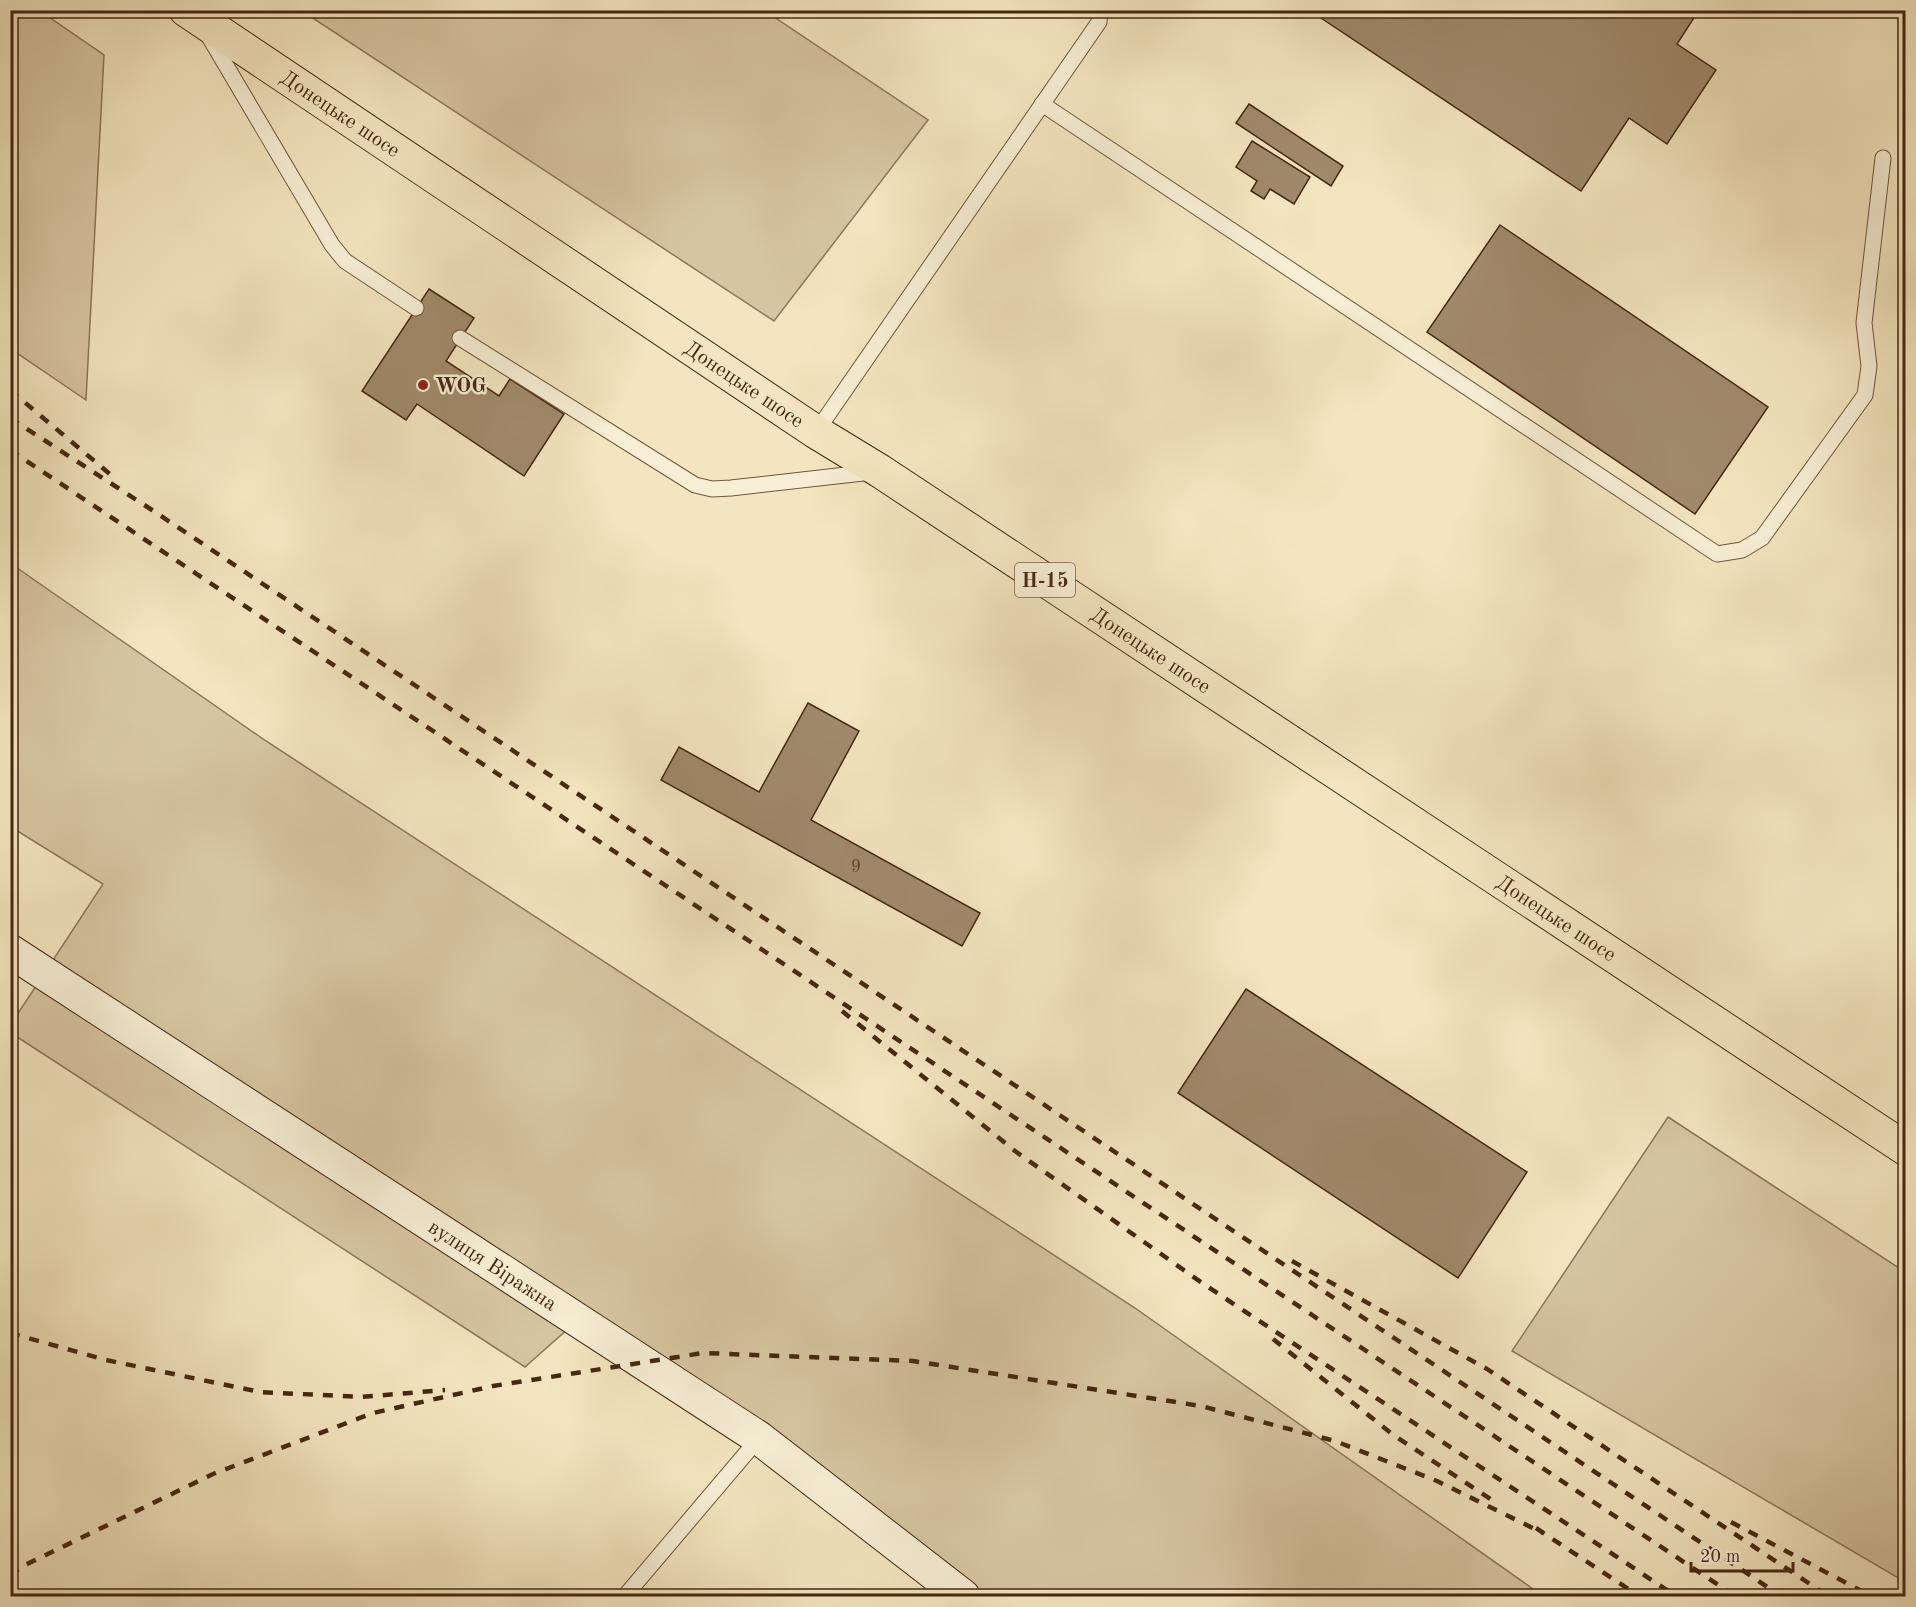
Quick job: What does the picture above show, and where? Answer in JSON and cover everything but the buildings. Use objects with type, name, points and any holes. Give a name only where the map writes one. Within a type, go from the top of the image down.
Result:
[{"type":"main road","name":"Донецьке шосе","points":[[192,15],[816,432],[880,471],[1905,1149]]},
{"type":"main road","name":"вулиця Віражна","points":[[10,951],[759,1438],[963,1596]]},
{"type":"lane","points":[[816,432],[1099,22],[1100,10]]},
{"type":"lane","points":[[192,15],[332,246],[345,261],[416,308]]},
{"type":"lane","points":[[1042,104],[1717,554],[1742,550],[1762,538],[1865,395],[1869,366],[1864,323],[1883,158]]},
{"type":"lane","points":[[460,338],[695,485],[712,489],[731,488],[880,471]]},
{"type":"lane","points":[[625,1596],[759,1438]]},
{"type":"shaded area","points":[[10,11],[40,11],[104,55],[86,400],[11,349]]},
{"type":"shaded area","points":[[302,11],[765,11],[928,120],[774,321]]},
{"type":"shaded area","points":[[10,563],[266,741],[1135,1308],[1543,1596],[963,1596],[578,1320],[525,1367],[11,1033],[11,1024],[103,884],[11,827]]},
{"type":"shaded area","points":[[1668,1117],[1905,1272],[1905,1582],[1512,1351]]},
{"type":"railway","points":[[10,390],[111,475]]},
{"type":"railway","points":[[10,418],[152,510],[1781,1596]]},
{"type":"railway","points":[[10,450],[1735,1596]]},
{"type":"railway","points":[[842,1011],[1015,1151],[1205,1285],[1676,1596]]},
{"type":"railway","points":[[1292,1261],[1487,1369],[1828,1596]]},
{"type":"railway","points":[[10,1333],[106,1360],[260,1392],[361,1397],[445,1390]]},
{"type":"railway","points":[[1273,1339],[1392,1434],[1498,1504]]},
{"type":"railway","points":[[10,1575],[25,1565],[213,1474],[373,1413],[493,1386],[703,1353],[913,1361],[1201,1406],[1335,1441],[1437,1481],[1543,1533]]},
{"type":"railway","points":[[1731,1522],[1871,1596]]},
{"type":"railway","points":[[1536,1528],[1639,1596]]},
{"type":"place","name":"WOG","points":[[423,385]]}]
